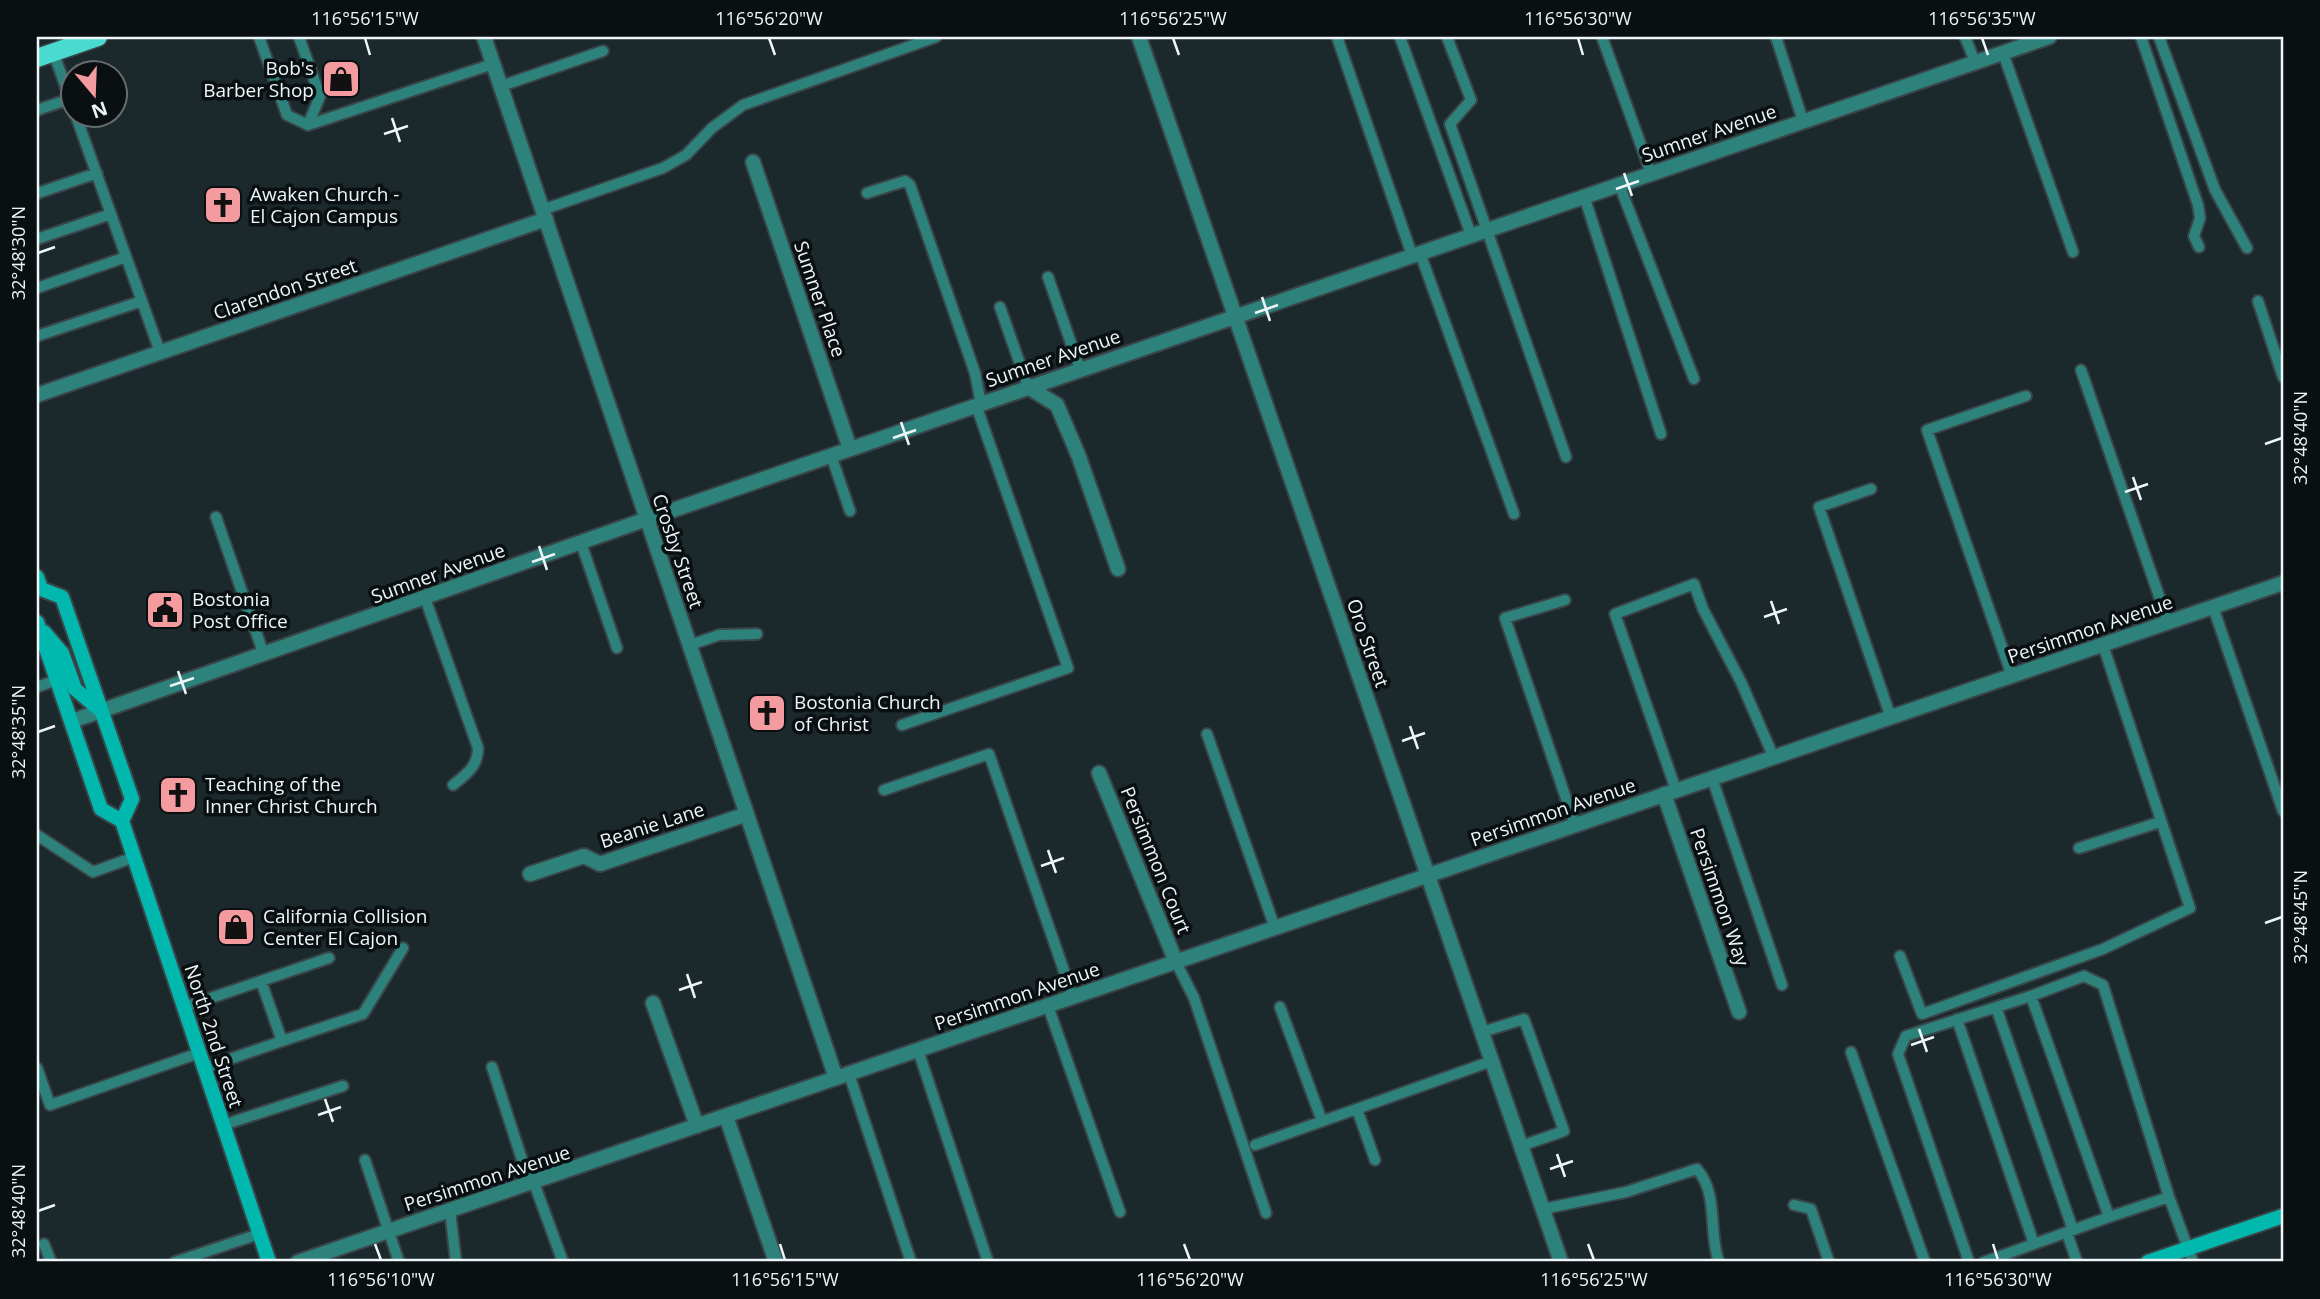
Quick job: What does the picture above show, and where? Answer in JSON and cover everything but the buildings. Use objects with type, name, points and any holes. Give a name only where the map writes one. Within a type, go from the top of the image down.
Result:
[{"type":"main road","points":[[45,55],[98,37]]},
{"type":"main road","name":"North 2nd Street","points":[[38,587],[62,597],[132,799],[122,821]]},
{"type":"main road","points":[[37,624],[62,653],[75,689],[102,711]]},
{"type":"main road","name":"North 2nd Street","points":[[37,624],[101,808],[122,821],[269,1262]]},
{"type":"main road","points":[[2148,1262],[2190,1255],[2283,1217]]},
{"type":"street","name":"Crosby Street","points":[[484,37],[747,814],[842,1076]]},
{"type":"street","name":"Oro Street","points":[[1139,37],[1561,1262]]},
{"type":"street","name":"Sumner Avenue","points":[[72,721],[978,404],[2049,37]]},
{"type":"street","name":"Sumner Place","points":[[753,162],[850,449]]},
{"type":"street","name":"Clarendon Street","points":[[37,395],[544,214]]},
{"type":"street","points":[[1028,387],[1057,405],[1079,457],[1118,569]]},
{"type":"street","name":"Persimmon Avenue","points":[[298,1262],[2283,583]]},
{"type":"street","name":"Persimmon Court","points":[[1100,773],[1176,962]]},
{"type":"street","name":"Persimmon Way","points":[[1670,792],[1739,1012]]},
{"type":"street","name":"Beanie Lane","points":[[530,874],[584,856],[600,864],[747,814]]},
{"type":"street","points":[[653,1003],[696,1126]]},
{"type":"street","points":[[726,1116],[776,1262]]},
{"type":"lane","points":[[259,37],[287,115],[308,125],[493,64]]},
{"type":"lane","points":[[299,37],[320,96],[308,125]]},
{"type":"lane","points":[[544,214],[663,168],[686,155],[712,128],[743,105],[918,40],[936,37]]},
{"type":"lane","points":[[1337,37],[1514,514]]},
{"type":"lane","points":[[1400,37],[1471,235]]},
{"type":"lane","points":[[1447,37],[1471,100],[1450,124],[1566,457]]},
{"type":"lane","points":[[1602,37],[1651,173]]},
{"type":"lane","points":[[1776,37],[1803,121]]},
{"type":"lane","points":[[1965,37],[1975,62]]},
{"type":"lane","points":[[2141,37],[2198,205],[2200,218],[2194,236],[2199,247]]},
{"type":"lane","points":[[2159,37],[2215,190],[2247,248]]},
{"type":"lane","points":[[501,86],[603,51]]},
{"type":"lane","points":[[2003,53],[2073,252]]},
{"type":"lane","points":[[45,55],[60,82]]},
{"type":"lane","points":[[37,110],[60,106]]},
{"type":"lane","points":[[81,130],[160,352]]},
{"type":"lane","points":[[38,193],[97,173]]},
{"type":"lane","points":[[867,193],[905,181],[910,186],[975,373],[978,404],[1068,668],[902,725]]},
{"type":"lane","points":[[1619,184],[1694,379]]},
{"type":"lane","points":[[1584,196],[1661,434]]},
{"type":"lane","points":[[37,239],[111,214]]},
{"type":"lane","points":[[37,288],[126,257]]},
{"type":"lane","points":[[1048,277],[1080,369]]},
{"type":"lane","points":[[37,336],[142,301]]},
{"type":"lane","points":[[2258,301],[2283,377]]},
{"type":"lane","points":[[1000,307],[1028,387]]},
{"type":"lane","points":[[2081,370],[2168,622]]},
{"type":"lane","points":[[2012,676],[1927,430],[2026,396]]},
{"type":"lane","points":[[831,455],[850,511]]},
{"type":"lane","points":[[1871,489],[1819,507],[1891,718]]},
{"type":"lane","points":[[216,517],[264,655]]},
{"type":"lane","points":[[581,543],[617,648]]},
{"type":"lane","points":[[1670,792],[1615,614],[1694,584],[1703,609],[1741,682],[1774,758]]},
{"type":"lane","points":[[425,597],[478,748],[478,759],[471,771],[453,785]]},
{"type":"lane","points":[[1564,600],[1505,618],[1575,825]]},
{"type":"lane","points":[[2213,607],[2283,811]]},
{"type":"lane","points":[[690,645],[719,635],[757,634]]},
{"type":"lane","points":[[1900,956],[1922,1014],[2103,949],[2190,908],[2103,645]]},
{"type":"lane","points":[[37,687],[57,680]]},
{"type":"lane","points":[[1207,734],[1275,928]]},
{"type":"lane","points":[[884,790],[989,754],[1073,997]]},
{"type":"lane","points":[[1712,778],[1782,985]]},
{"type":"lane","points":[[2079,848],[2160,822]]},
{"type":"lane","points":[[37,835],[93,872],[134,857]]},
{"type":"lane","points":[[37,1068],[50,1105],[202,1060],[282,1041],[363,1014],[403,948]]},
{"type":"lane","points":[[184,1007],[329,958]]},
{"type":"lane","points":[[1176,962],[1194,998],[1266,1213]]},
{"type":"lane","points":[[1969,1262],[1898,1054],[1906,1036],[2084,976],[2103,985],[2169,1197],[2190,1255]]},
{"type":"lane","points":[[261,981],[282,1041]]},
{"type":"lane","points":[[2031,996],[2109,1217]]},
{"type":"lane","points":[[1048,1006],[1120,1212]]},
{"type":"lane","points":[[1280,1007],[1322,1121]]},
{"type":"lane","points":[[1996,1007],[2070,1231],[2077,1262]]},
{"type":"lane","points":[[1482,1032],[1524,1019],[1564,1131],[1521,1146]]},
{"type":"lane","points":[[1957,1019],[2034,1244]]},
{"type":"lane","points":[[918,1050],[988,1262]]},
{"type":"lane","points":[[1852,1052],[1925,1262]]},
{"type":"lane","points":[[1255,1144],[1492,1061]]},
{"type":"lane","points":[[492,1067],[526,1172],[534,1183],[563,1262]]},
{"type":"lane","points":[[842,1076],[911,1262]]},
{"type":"lane","points":[[223,1125],[343,1086]]},
{"type":"lane","points":[[1357,1109],[1375,1160]]},
{"type":"lane","points":[[365,1160],[400,1262]]},
{"type":"lane","points":[[1543,1209],[1626,1192],[1697,1169],[1714,1216],[1712,1238],[1719,1262]]},
{"type":"lane","points":[[1984,1262],[2169,1197]]},
{"type":"lane","points":[[1794,1205],[1811,1209],[1829,1262]]},
{"type":"lane","points":[[450,1210],[456,1262]]},
{"type":"lane","points":[[175,1262],[259,1234]]},
{"type":"lane","points":[[44,1244],[51,1262]]},
{"type":"place","name":"Bob's Barber Shop","points":[[341,79]]},
{"type":"place","name":"Awaken Church - El Cajon Campus","points":[[223,205]]},
{"type":"place","name":"Bostonia Post Office","points":[[165,610]]},
{"type":"place","name":"Bostonia Church of Christ","points":[[767,713]]},
{"type":"place","name":"Teaching of the Inner Christ Church","points":[[178,795]]},
{"type":"place","name":"California Collision Center El Cajon","points":[[236,927]]}]
